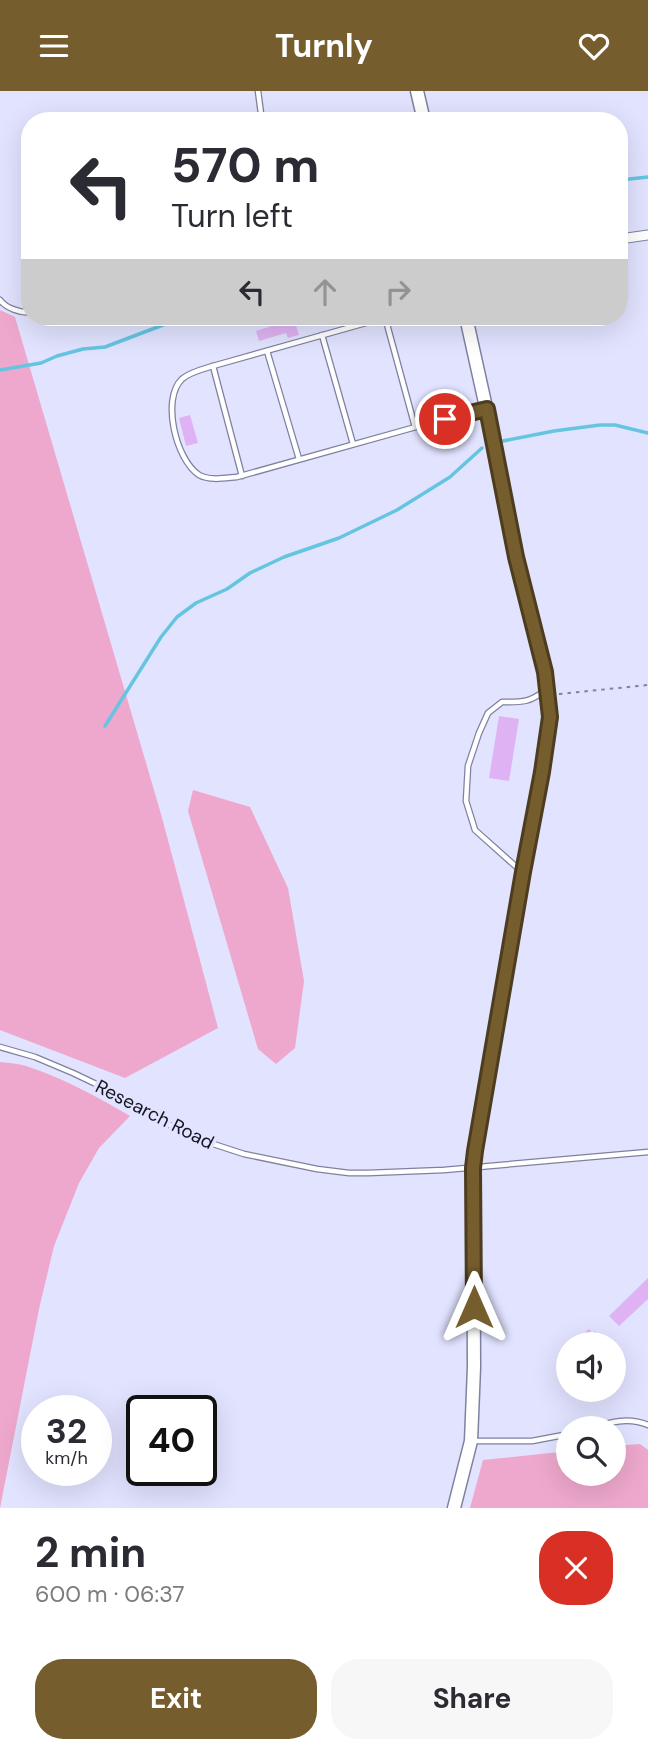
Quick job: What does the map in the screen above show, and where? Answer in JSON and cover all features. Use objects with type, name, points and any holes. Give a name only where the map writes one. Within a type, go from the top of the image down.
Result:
[{"type":"street","points":[[417,91],[422,112]]},
{"type":"street","points":[[628,238],[648,235]]},
{"type":"street","points":[[454,1508],[471,1441],[474,1367],[473,1168],[550,717],[545,672],[516,557],[468,326]]},
{"type":"lane","points":[[258,91],[261,112]]},
{"type":"lane","points":[[0,300],[21,312]]},
{"type":"lane","points":[[354,326],[213,366],[183,378],[173,398],[172,411],[183,457],[198,474],[206,478],[242,475],[487,409]]},
{"type":"lane","points":[[388,326],[415,427]]},
{"type":"lane","points":[[322,335],[353,444]]},
{"type":"lane","points":[[267,351],[299,459]]},
{"type":"lane","points":[[213,366],[242,475]]},
{"type":"lane","points":[[523,872],[475,830],[466,801],[468,765],[488,713],[502,702],[533,699],[548,692]]},
{"type":"lane","name":"Research Road","points":[[0,1047],[35,1057],[73,1073],[204,1141],[244,1154],[317,1169],[384,1173],[648,1152]]},
{"type":"lane","points":[[626,1420],[648,1425]]},
{"type":"lane","points":[[471,1441],[532,1441],[556,1436]]},
{"type":"path","points":[[548,692],[648,685]]},
{"type":"shaded area","points":[[0,310],[15,317],[161,814],[218,1028],[125,1078],[0,1030]]},
{"type":"shaded area","points":[[193,790],[250,807],[288,888],[304,981],[295,1048],[276,1064],[258,1049],[188,811]]},
{"type":"shaded area","points":[[0,1062],[24,1066],[58,1078],[130,1116],[99,1148],[79,1183],[54,1246],[21,1395],[0,1508]]},
{"type":"shaded area","points":[[640,1444],[648,1450],[648,1508],[470,1508],[483,1460],[556,1452],[556,1486],[626,1486],[626,1445]]},
{"type":"building","points":[[272,326],[296,326],[299,335],[288,338],[286,333],[259,341],[256,331]]},
{"type":"building","points":[[190,415],[198,443],[186,446],[179,418]]},
{"type":"building","points":[[499,716],[519,719],[509,781],[489,778]]},
{"type":"building","points":[[648,1278],[648,1299],[619,1326],[609,1316]]},
{"type":"waterway","points":[[628,179],[648,177]]},
{"type":"waterway","points":[[0,370],[41,363],[83,349],[105,347],[160,326]]},
{"type":"waterway","points":[[503,441],[600,425],[615,425],[648,433]]},
{"type":"waterway","points":[[105,726],[161,637],[177,617],[196,603],[227,589],[250,573],[284,557],[339,538],[397,510],[450,477],[482,448]]},
{"type":"route","points":[[445,419],[487,409],[516,557],[545,672],[550,717],[475,1151],[474,1307]]}]
